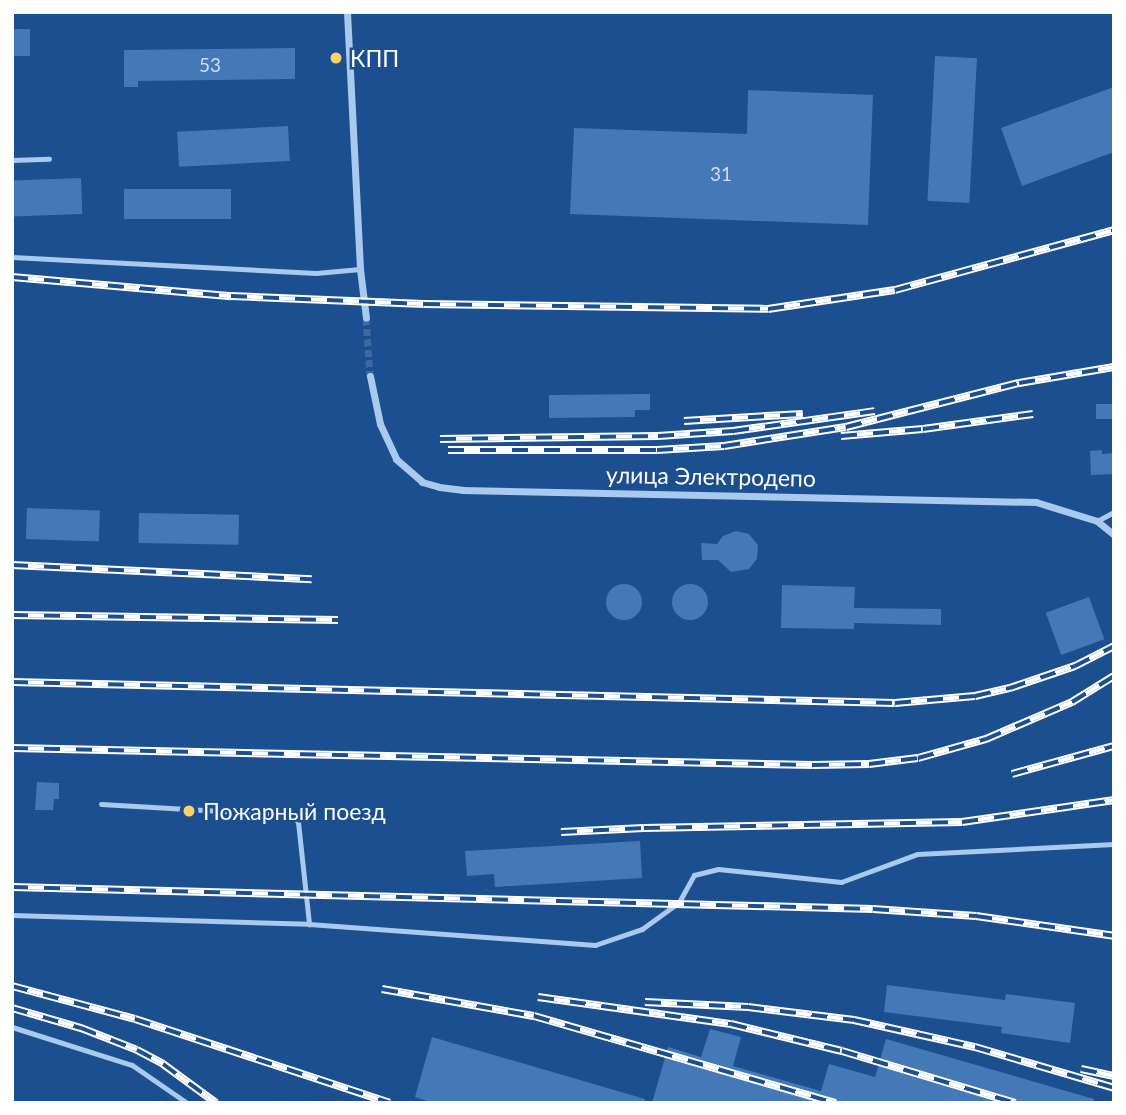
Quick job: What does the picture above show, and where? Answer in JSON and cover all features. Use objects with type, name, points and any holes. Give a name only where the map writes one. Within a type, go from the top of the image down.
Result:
[{"type":"street","points":[[347,12],[360,269],[366,318]]},
{"type":"street","name":"улица Электродепо","points":[[370,376],[380,424],[397,459],[422,482],[439,486],[476,491],[1015,500],[1059,507],[1097,521],[1114,534]]},
{"type":"lane","points":[[12,160],[49,159]]},
{"type":"lane","points":[[12,257],[316,273],[360,269]]},
{"type":"lane","points":[[1097,521],[1114,512]]},
{"type":"lane","points":[[101,803],[291,815],[298,822],[309,924]]},
{"type":"lane","points":[[12,915],[309,924],[595,945],[642,929],[679,902],[695,875],[718,869],[841,881],[917,854],[1114,844]]},
{"type":"lane","points":[[12,1027],[132,1065],[187,1103]]},
{"type":"building","points":[[12,29],[30,29],[30,56],[12,56]]},
{"type":"building","points":[[295,48],[295,79],[138,81],[138,87],[124,87],[124,50]]},
{"type":"building","points":[[935,56],[977,58],[969,203],[927,201]]},
{"type":"building","points":[[1114,87],[1114,152],[1022,186],[1001,128]]},
{"type":"building","points":[[748,90],[873,95],[868,225],[570,214],[574,128],[747,134]]},
{"type":"building","points":[[288,126],[290,161],[179,167],[177,132]]},
{"type":"building","points":[[81,178],[82,214],[13,216],[12,180]]},
{"type":"building","points":[[124,189],[231,189],[231,219],[124,219]]},
{"type":"building","points":[[650,394],[650,410],[635,410],[635,417],[549,418],[549,395]]},
{"type":"building","points":[[1096,404],[1114,404],[1114,419],[1096,419]]},
{"type":"building","points":[[1102,450],[1102,454],[1114,453],[1114,474],[1091,475],[1090,451]]},
{"type":"building","points":[[27,508],[100,511],[99,542],[26,539]]},
{"type":"building","points":[[139,513],[239,515],[238,545],[138,543]]},
{"type":"building","points":[[736,531],[749,534],[758,545],[757,559],[749,569],[731,572],[718,560],[702,560],[701,543],[717,544],[723,536]]},
{"type":"building","points":[[624,584],[637,589],[642,602],[637,615],[624,620],[611,615],[606,602],[611,589]]},
{"type":"building","points":[[690,584],[703,589],[708,602],[703,615],[690,620],[677,615],[672,602],[677,589]]},
{"type":"building","points":[[782,585],[855,587],[854,608],[941,609],[941,625],[854,623],[854,629],[781,628]]},
{"type":"building","points":[[1089,597],[1104,639],[1061,655],[1046,613]]},
{"type":"building","points":[[37,782],[59,783],[59,799],[54,799],[53,810],[35,810]]},
{"type":"building","points":[[640,841],[642,878],[495,887],[494,874],[467,876],[465,851]]},
{"type":"building","points":[[887,985],[1005,1000],[1006,994],[1075,1003],[1070,1043],[1001,1033],[1002,1027],[884,1012]]},
{"type":"building","points":[[710,1029],[741,1037],[733,1066],[821,1091],[829,1064],[875,1077],[886,1039],[1094,1099],[1093,1103],[652,1103],[668,1047],[701,1057]]},
{"type":"building","points":[[432,1037],[645,1099],[644,1103],[433,1103],[415,1097]]},
{"type":"tunnel","points":[[366,318],[370,376]]},
{"type":"railway","points":[[12,277],[231,296],[424,304],[768,309],[895,290],[1114,230]]},
{"type":"railway","points":[[448,450],[657,450],[724,446],[846,427],[1019,383],[1114,367]]},
{"type":"railway","points":[[440,439],[658,436],[733,431],[875,411]]},
{"type":"railway","points":[[684,421],[803,414]]},
{"type":"railway","points":[[841,436],[923,429],[1033,414]]},
{"type":"railway","points":[[12,565],[312,579]]},
{"type":"railway","points":[[12,615],[338,620]]},
{"type":"railway","points":[[12,682],[895,703],[975,696],[1010,688],[1075,666],[1114,646]]},
{"type":"railway","points":[[12,748],[869,764],[918,758],[986,739],[1072,702],[1114,676]]},
{"type":"railway","points":[[1012,774],[1114,746]]},
{"type":"railway","points":[[561,832],[962,822],[1114,800]]},
{"type":"railway","points":[[12,887],[873,909],[976,916],[1114,936]]},
{"type":"railway","points":[[12,986],[135,1019],[390,1103]]},
{"type":"railway","points":[[382,989],[534,1016],[836,1103]]},
{"type":"railway","points":[[538,997],[731,1024],[842,1051],[1015,1103]]},
{"type":"railway","points":[[645,1002],[748,1007],[854,1020],[975,1047],[1114,1088]]},
{"type":"railway","points":[[12,1008],[81,1028],[137,1050],[163,1064],[216,1103]]},
{"type":"railway","points":[[1081,1069],[1114,1076]]},
{"type":"place","name":"КПП","points":[[336,58]]},
{"type":"place","name":"Пожарный поезд","points":[[189,811]]}]
